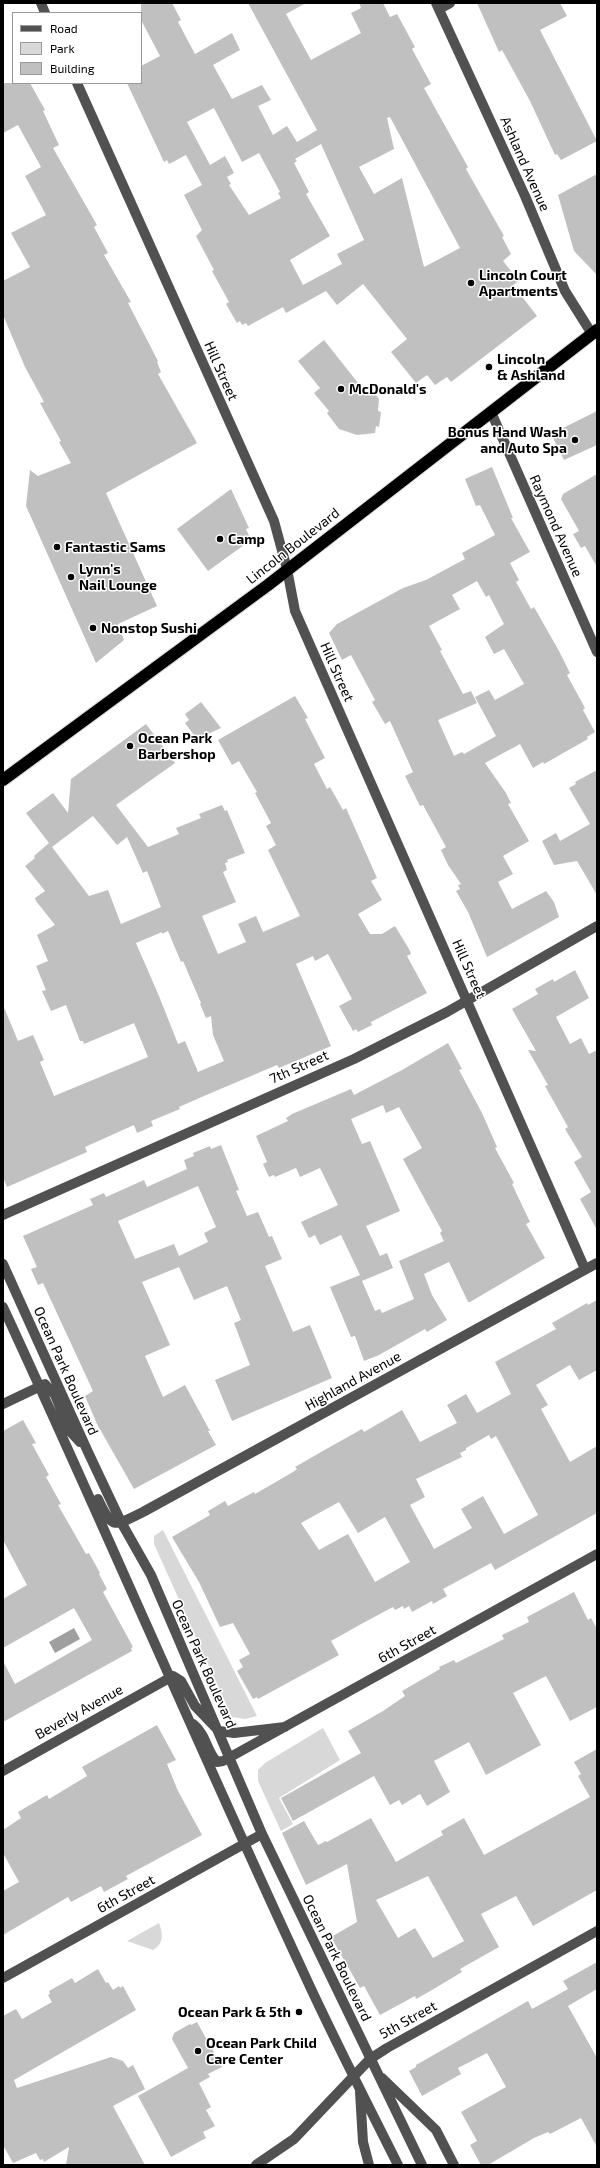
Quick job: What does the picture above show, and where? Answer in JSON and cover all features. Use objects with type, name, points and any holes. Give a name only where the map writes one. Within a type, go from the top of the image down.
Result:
[{"type":"highway","name":"Lincoln Boulevard","points":[[3,780],[156,669],[595,332]]},
{"type":"street","points":[[41,3],[46,12]]},
{"type":"street","points":[[437,6],[450,3]]},
{"type":"street","name":"Ashland Avenue","points":[[437,6],[525,196],[565,291],[595,332]]},
{"type":"street","name":"Hill Street","points":[[77,84],[274,521],[287,569],[295,611],[585,1269]]},
{"type":"street","name":"Raymond Avenue","points":[[491,412],[597,652]]},
{"type":"street","name":"7th Street","points":[[3,1215],[354,1058],[447,1012],[597,926]]},
{"type":"street","name":"Highland Avenue","points":[[122,1522],[597,1263]]},
{"type":"street","name":"Ocean Park Boulevard","points":[[3,1264],[88,1452],[122,1522],[151,1575],[262,1834],[422,2165]]},
{"type":"street","points":[[3,1307],[75,1463],[169,1678],[306,1978],[398,2165]]},
{"type":"street","points":[[3,1404],[39,1385],[45,1384],[51,1389],[69,1430],[88,1452]]},
{"type":"street","points":[[75,1463],[87,1477],[108,1520],[114,1523],[122,1522]]},
{"type":"street","name":"6th Street","points":[[230,1758],[597,1554]]},
{"type":"street","points":[[169,1678],[173,1676],[181,1681],[195,1706],[219,1731],[234,1734],[271,1727],[287,1727]]},
{"type":"street","name":"Beverly Avenue","points":[[3,1771],[169,1678]]},
{"type":"street","points":[[190,1722],[204,1736],[214,1759],[217,1762],[230,1758]]},
{"type":"street","name":"6th Street","points":[[3,1978],[262,1834]]},
{"type":"street","name":"5th Street","points":[[256,2165],[294,2139],[370,2059],[387,2048],[597,1931]]},
{"type":"street","name":"Ocean Park Boulevard","points":[[378,2076],[397,2091],[436,2130],[454,2165]]},
{"type":"street","points":[[360,2088],[363,2142],[369,2165]]},
{"type":"green space","points":[[163,1530],[257,1716],[245,1719],[232,1717],[154,1544],[154,1536]]},
{"type":"green space","points":[[323,1728],[340,1760],[279,1798],[293,1824],[281,1831],[258,1781],[258,1770],[265,1763]]},
{"type":"green space","points":[[159,1923],[162,1938],[157,1948],[153,1950],[127,1941]]},
{"type":"shaded area","points":[[74,1628],[80,1639],[55,1653],[49,1642]]},
{"type":"building","points":[[141,3],[172,3],[181,20],[178,22],[195,54],[232,33],[240,50],[213,65],[232,99],[262,85],[271,100],[258,106],[273,135],[287,126],[297,142],[317,130],[248,3],[306,3],[286,14],[311,60],[361,33],[351,13],[361,8],[359,3],[383,3],[390,17],[397,14],[415,47],[412,49],[431,84],[424,88],[468,167],[466,169],[504,236],[502,237],[511,254],[503,261],[519,281],[513,285],[537,316],[451,382],[447,377],[435,385],[427,375],[416,383],[391,352],[407,339],[363,284],[337,305],[326,291],[286,313],[283,307],[248,326],[246,323],[242,325],[240,321],[237,323],[226,304],[229,302],[212,271],[214,270],[196,236],[202,230],[184,195],[202,185],[186,155],[169,164],[167,160],[164,162],[127,84],[142,84],[142,65],[160,56],[142,22]],"holes":[[[214,108],[242,162],[259,153],[280,192],[278,193],[281,198],[249,215],[229,185],[231,184],[227,177],[234,173],[225,156],[210,165],[187,122]],[[390,117],[460,248],[424,267],[402,178],[374,194],[359,167],[394,149],[387,118]],[[321,144],[364,240],[337,254],[342,264],[303,285],[290,260],[330,236],[306,194],[309,192],[294,163],[297,161],[295,159]]]},
{"type":"building","points":[[477,3],[560,3],[567,16],[540,30],[597,141],[561,160],[557,154],[555,155],[530,101],[502,50],[499,52]]},
{"type":"building","points":[[3,83],[31,84],[45,110],[43,111],[59,145],[53,148],[97,225],[94,227],[108,253],[104,255],[131,302],[128,303],[158,361],[157,362],[161,372],[158,374],[197,443],[106,493],[157,606],[118,624],[124,640],[96,663],[26,506],[30,470],[38,476],[71,463],[59,442],[61,441],[40,403],[44,402],[25,367],[3,315],[3,281],[30,267],[11,233],[46,215],[25,176],[41,167],[18,125],[3,133]]},
{"type":"building","points":[[597,174],[597,275],[574,251],[558,195]]},
{"type":"building","name":"McDonald's","points":[[324,340],[366,393],[371,389],[379,399],[378,411],[381,412],[379,427],[376,426],[375,433],[357,435],[339,429],[327,413],[329,411],[314,393],[320,388],[298,361]]},
{"type":"building","name":"Bonus Hand Wash and Auto Spa","points":[[597,411],[597,445],[564,460],[551,434]]},
{"type":"building","points":[[492,467],[513,518],[511,518],[530,552],[510,563],[519,580],[516,582],[531,609],[534,607],[559,651],[570,673],[567,675],[585,708],[583,710],[595,732],[587,737],[588,739],[544,764],[543,762],[533,768],[520,744],[485,763],[506,793],[511,803],[508,804],[529,841],[503,856],[513,874],[498,882],[512,909],[546,891],[554,902],[559,917],[487,957],[468,912],[456,891],[460,889],[458,885],[461,884],[448,865],[441,850],[446,847],[423,805],[420,806],[405,776],[413,772],[390,721],[385,724],[372,702],[375,700],[351,655],[342,660],[329,633],[337,624],[403,588],[426,580],[465,559],[462,553],[495,535],[480,505],[476,506],[465,479]],"holes":[[[477,581],[486,597],[489,595],[504,624],[485,637],[494,654],[504,649],[524,684],[495,700],[489,690],[475,697],[496,736],[464,754],[462,752],[454,756],[438,720],[477,703],[471,691],[463,694],[440,651],[442,650],[429,626],[460,609],[452,595]]]},
{"type":"building","points":[[597,474],[597,567],[585,546],[581,548],[573,534],[579,531],[561,499],[563,494]]},
{"type":"building","points":[[231,489],[249,528],[246,529],[251,540],[208,571],[177,529]]},
{"type":"building","points":[[295,696],[308,718],[305,719],[325,758],[314,764],[327,789],[330,787],[343,810],[346,808],[377,878],[371,881],[382,900],[358,914],[370,934],[382,934],[395,926],[409,949],[411,954],[407,956],[427,993],[371,1022],[372,1025],[358,1032],[356,1029],[353,1031],[339,1006],[352,999],[328,954],[315,961],[313,956],[296,964],[331,1046],[279,1068],[277,1065],[179,1107],[180,1109],[151,1121],[153,1126],[137,1133],[134,1125],[85,1147],[87,1152],[7,1187],[3,1177],[3,1005],[18,1041],[33,1035],[44,1060],[40,1062],[54,1096],[148,1057],[134,1023],[84,1044],[83,1041],[80,1041],[66,1005],[51,1011],[42,991],[46,990],[36,966],[48,961],[37,935],[55,925],[35,898],[45,891],[25,866],[49,843],[26,813],[53,793],[68,813],[71,779],[146,724],[175,763],[116,805],[148,847],[179,834],[176,828],[201,818],[199,814],[222,805],[225,811],[227,810],[245,853],[227,860],[228,862],[225,863],[227,870],[223,872],[236,902],[202,916],[218,954],[246,942],[238,924],[256,916],[263,932],[300,916],[268,850],[276,845],[266,826],[271,823],[255,793],[257,792],[239,761],[232,765],[218,740]],"holes":[[[93,816],[117,845],[127,837],[143,873],[147,871],[161,907],[121,924],[108,890],[89,896],[52,847]],[[168,931],[181,962],[183,961],[206,1018],[211,1016],[213,1035],[224,1061],[198,1072],[185,1041],[178,1044],[136,943]]]},
{"type":"building","points":[[201,702],[221,728],[197,739],[185,723],[189,720],[185,714]]},
{"type":"building","points":[[597,770],[597,895],[577,861],[554,865],[542,841],[556,833],[560,841],[590,824],[569,788],[576,784],[575,782]]},
{"type":"building","points":[[575,970],[589,998],[556,1017],[570,1044],[581,1038],[589,1054],[597,1050],[597,1230],[580,1199],[591,1192],[574,1162],[582,1157],[565,1129],[568,1127],[545,1086],[548,1085],[528,1050],[536,1051],[512,1009],[538,994],[535,989],[553,979],[554,982]]},
{"type":"building","points":[[448,1043],[462,1069],[459,1070],[482,1113],[497,1147],[495,1148],[514,1183],[512,1184],[530,1222],[526,1224],[545,1258],[470,1302],[468,1302],[449,1262],[424,1274],[432,1295],[447,1320],[427,1332],[425,1329],[379,1355],[364,1361],[355,1336],[351,1337],[330,1287],[360,1275],[341,1235],[320,1245],[315,1235],[309,1238],[301,1222],[338,1205],[320,1168],[300,1177],[296,1168],[275,1177],[274,1175],[269,1177],[263,1164],[267,1162],[256,1136],[288,1121],[286,1118],[292,1114],[351,1089],[354,1095],[402,1070]],"holes":[[[383,1105],[386,1113],[399,1107],[422,1148],[403,1159],[442,1231],[440,1233],[444,1241],[399,1261],[414,1299],[382,1313],[380,1309],[375,1311],[362,1281],[393,1268],[387,1253],[380,1256],[366,1226],[400,1211],[370,1141],[362,1144],[351,1119]]]},
{"type":"building","points":[[221,1145],[239,1190],[236,1191],[247,1216],[258,1212],[269,1237],[272,1236],[282,1259],[265,1266],[293,1332],[310,1325],[332,1378],[232,1421],[215,1380],[250,1365],[234,1323],[241,1320],[227,1286],[194,1300],[179,1267],[142,1282],[170,1345],[145,1356],[163,1397],[185,1385],[216,1445],[134,1489],[97,1424],[85,1396],[93,1391],[43,1283],[38,1285],[31,1269],[37,1267],[23,1236],[93,1205],[90,1199],[104,1193],[106,1197],[144,1180],[147,1187],[187,1169],[184,1160],[194,1156],[193,1153],[210,1146],[211,1149]],"holes":[[[198,1186],[216,1227],[204,1233],[208,1242],[179,1256],[174,1244],[135,1259],[118,1221]]]},
{"type":"building","points":[[597,1300],[597,1370],[579,1380],[570,1365],[536,1385],[548,1405],[541,1409],[570,1462],[597,1446],[597,1513],[495,1570],[491,1563],[443,1589],[447,1596],[433,1604],[432,1601],[412,1612],[409,1606],[404,1609],[403,1606],[395,1610],[393,1607],[363,1623],[331,1641],[339,1655],[258,1699],[257,1697],[253,1699],[237,1671],[243,1667],[239,1660],[250,1654],[233,1623],[220,1627],[199,1582],[172,1537],[210,1515],[208,1511],[225,1501],[228,1506],[254,1492],[255,1494],[293,1472],[297,1469],[295,1467],[321,1452],[362,1429],[364,1432],[402,1410],[420,1442],[457,1423],[447,1405],[466,1394],[477,1413],[511,1394],[495,1362],[556,1329],[552,1323],[587,1303],[588,1305]],"holes":[[[489,1435],[491,1439],[496,1436],[538,1515],[504,1534],[483,1496],[461,1509],[472,1528],[434,1549],[410,1505],[425,1497],[416,1479],[462,1457],[460,1453],[466,1450],[466,1448]],[[339,1502],[358,1533],[385,1517],[410,1562],[375,1582],[348,1534],[319,1550],[301,1523]]]},
{"type":"building","points":[[23,1420],[36,1443],[32,1444],[49,1475],[46,1477],[61,1504],[58,1505],[86,1554],[89,1553],[100,1573],[99,1574],[107,1589],[103,1592],[133,1647],[131,1648],[132,1651],[3,1722],[3,1661],[15,1684],[92,1640],[74,1608],[3,1648],[3,1599],[27,1585],[3,1540],[3,1431]]},
{"type":"building","points":[[574,1592],[588,1620],[591,1618],[597,1629],[597,1707],[570,1721],[546,1676],[513,1693],[541,1745],[486,1775],[469,1742],[434,1761],[450,1792],[427,1806],[420,1794],[402,1805],[399,1800],[390,1805],[374,1776],[293,1821],[281,1798],[361,1753],[348,1731],[383,1711],[405,1696],[402,1691],[440,1669],[439,1667],[454,1660],[456,1663],[504,1639],[502,1635],[529,1622],[527,1617]]},
{"type":"building","points":[[157,1725],[176,1760],[167,1764],[178,1791],[202,1835],[126,1876],[128,1879],[104,1892],[101,1886],[71,1902],[68,1897],[3,1935],[3,1891],[19,1882],[3,1853],[3,1830],[21,1818],[18,1812],[47,1795],[49,1799],[87,1776],[82,1767]]},
{"type":"building","points":[[597,1749],[597,1890],[533,1926],[516,1896],[481,1914],[499,1947],[460,1969],[462,1972],[432,1990],[416,1999],[415,1996],[380,2015],[364,1986],[360,1988],[331,1937],[357,1922],[347,1864],[306,1885],[282,1833],[304,1821],[318,1845],[326,1841],[327,1842],[371,1818],[396,1862],[443,1835],[441,1831],[464,1818],[484,1855],[590,1797],[578,1776],[581,1774],[574,1762]],"holes":[[[428,1876],[464,1941],[433,1958],[415,1928],[398,1938],[376,1900]]]},
{"type":"building","points":[[597,1962],[597,1989],[568,2006],[597,2058],[597,2147],[581,2118],[550,2134],[548,2132],[534,2138],[488,2165],[481,2165],[470,2145],[477,2141],[461,2112],[506,2087],[487,2053],[458,2068],[461,2074],[422,2096],[409,2071],[416,2067],[416,2065],[528,2001],[532,2009],[568,1989],[563,1981]]},
{"type":"building","points":[[98,1969],[106,1983],[108,1982],[113,1990],[119,1986],[120,1988],[123,1986],[136,2010],[14,2080],[17,2088],[111,2057],[123,2061],[128,2068],[133,2065],[145,2089],[113,2106],[145,2165],[66,2165],[69,2147],[44,2162],[43,2159],[40,2160],[36,2153],[13,2163],[3,2145],[3,2016],[16,2009],[22,2019],[52,2002],[48,1995],[50,1994],[49,1991],[72,1978],[75,1983]]},
{"type":"building","points":[[197,2022],[222,2067],[208,2074],[210,2077],[199,2083],[211,2107],[206,2110],[215,2126],[203,2132],[206,2138],[171,2157],[138,2096],[188,2068],[172,2039],[174,2033],[190,2024],[191,2025]]},
{"type":"place","name":"Lincoln Court Apartments","points":[[471,283]]},
{"type":"place","name":"Lincoln & Ashland","points":[[489,367]]},
{"type":"place","name":"McDonald's","points":[[341,389]]},
{"type":"place","name":"Bonus Hand Wash and Auto Spa","points":[[575,440]]},
{"type":"place","name":"Camp","points":[[220,539]]},
{"type":"place","name":"Fantastic Sams","points":[[57,547]]},
{"type":"place","name":"Lynn's Nail Lounge","points":[[71,577]]},
{"type":"place","name":"Nonstop Sushi","points":[[93,628]]},
{"type":"place","name":"Ocean Park Barbershop","points":[[130,746]]},
{"type":"place","name":"Ocean Park & 5th","points":[[299,2012]]},
{"type":"place","name":"Ocean Park Child Care Center","points":[[198,2051]]}]
